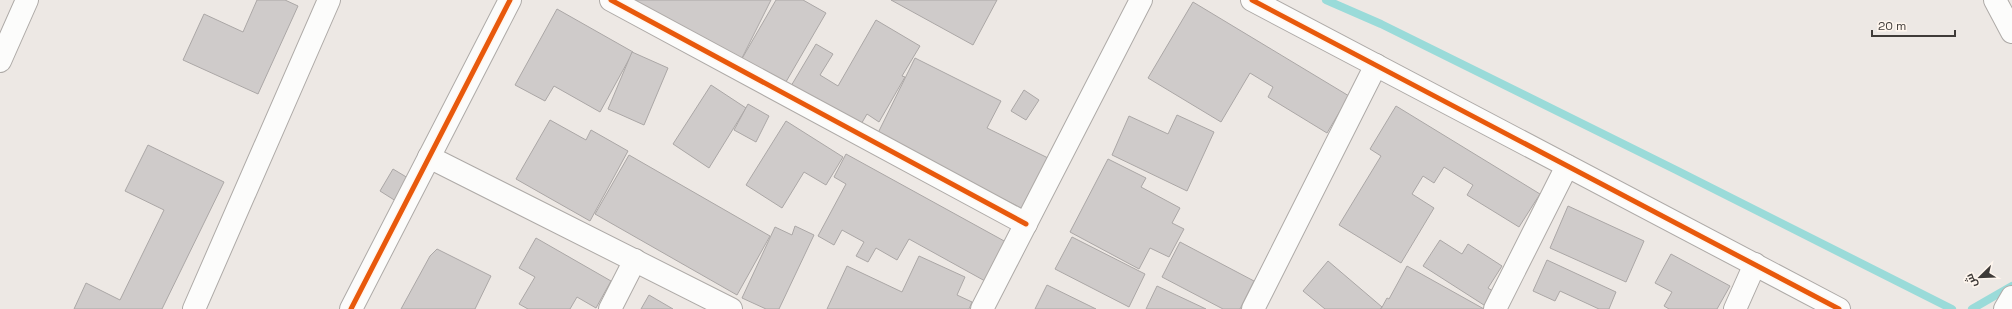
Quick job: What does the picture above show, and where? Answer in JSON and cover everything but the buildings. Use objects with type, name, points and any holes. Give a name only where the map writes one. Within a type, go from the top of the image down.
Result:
[{"type":"street","points":[[0,61],[27,0]]},
{"type":"street","points":[[194,309],[329,0]]},
{"type":"street","points":[[350,309],[510,0]]},
{"type":"street","points":[[611,0],[1026,224]]},
{"type":"street","points":[[982,309],[1141,0]]},
{"type":"street","points":[[1252,0],[1839,309]]},
{"type":"street","points":[[1995,0],[2012,32]]},
{"type":"street","points":[[1253,309],[1376,65]]},
{"type":"street","points":[[429,157],[731,309]]},
{"type":"street","points":[[1495,309],[1567,166]]},
{"type":"street","points":[[610,309],[635,260]]},
{"type":"street","points":[[1735,309],[1755,264]]},
{"type":"street","points":[[2005,309],[2012,297]]},
{"type":"waterway","points":[[1326,0],[1381,24],[1952,309]]},
{"type":"waterway","points":[[1972,309],[2012,286]]},
{"type":"cycle path","points":[[351,309],[510,0]]},
{"type":"cycle path","points":[[611,0],[1026,224]]},
{"type":"cycle path","points":[[1252,0],[1839,309]]}]
